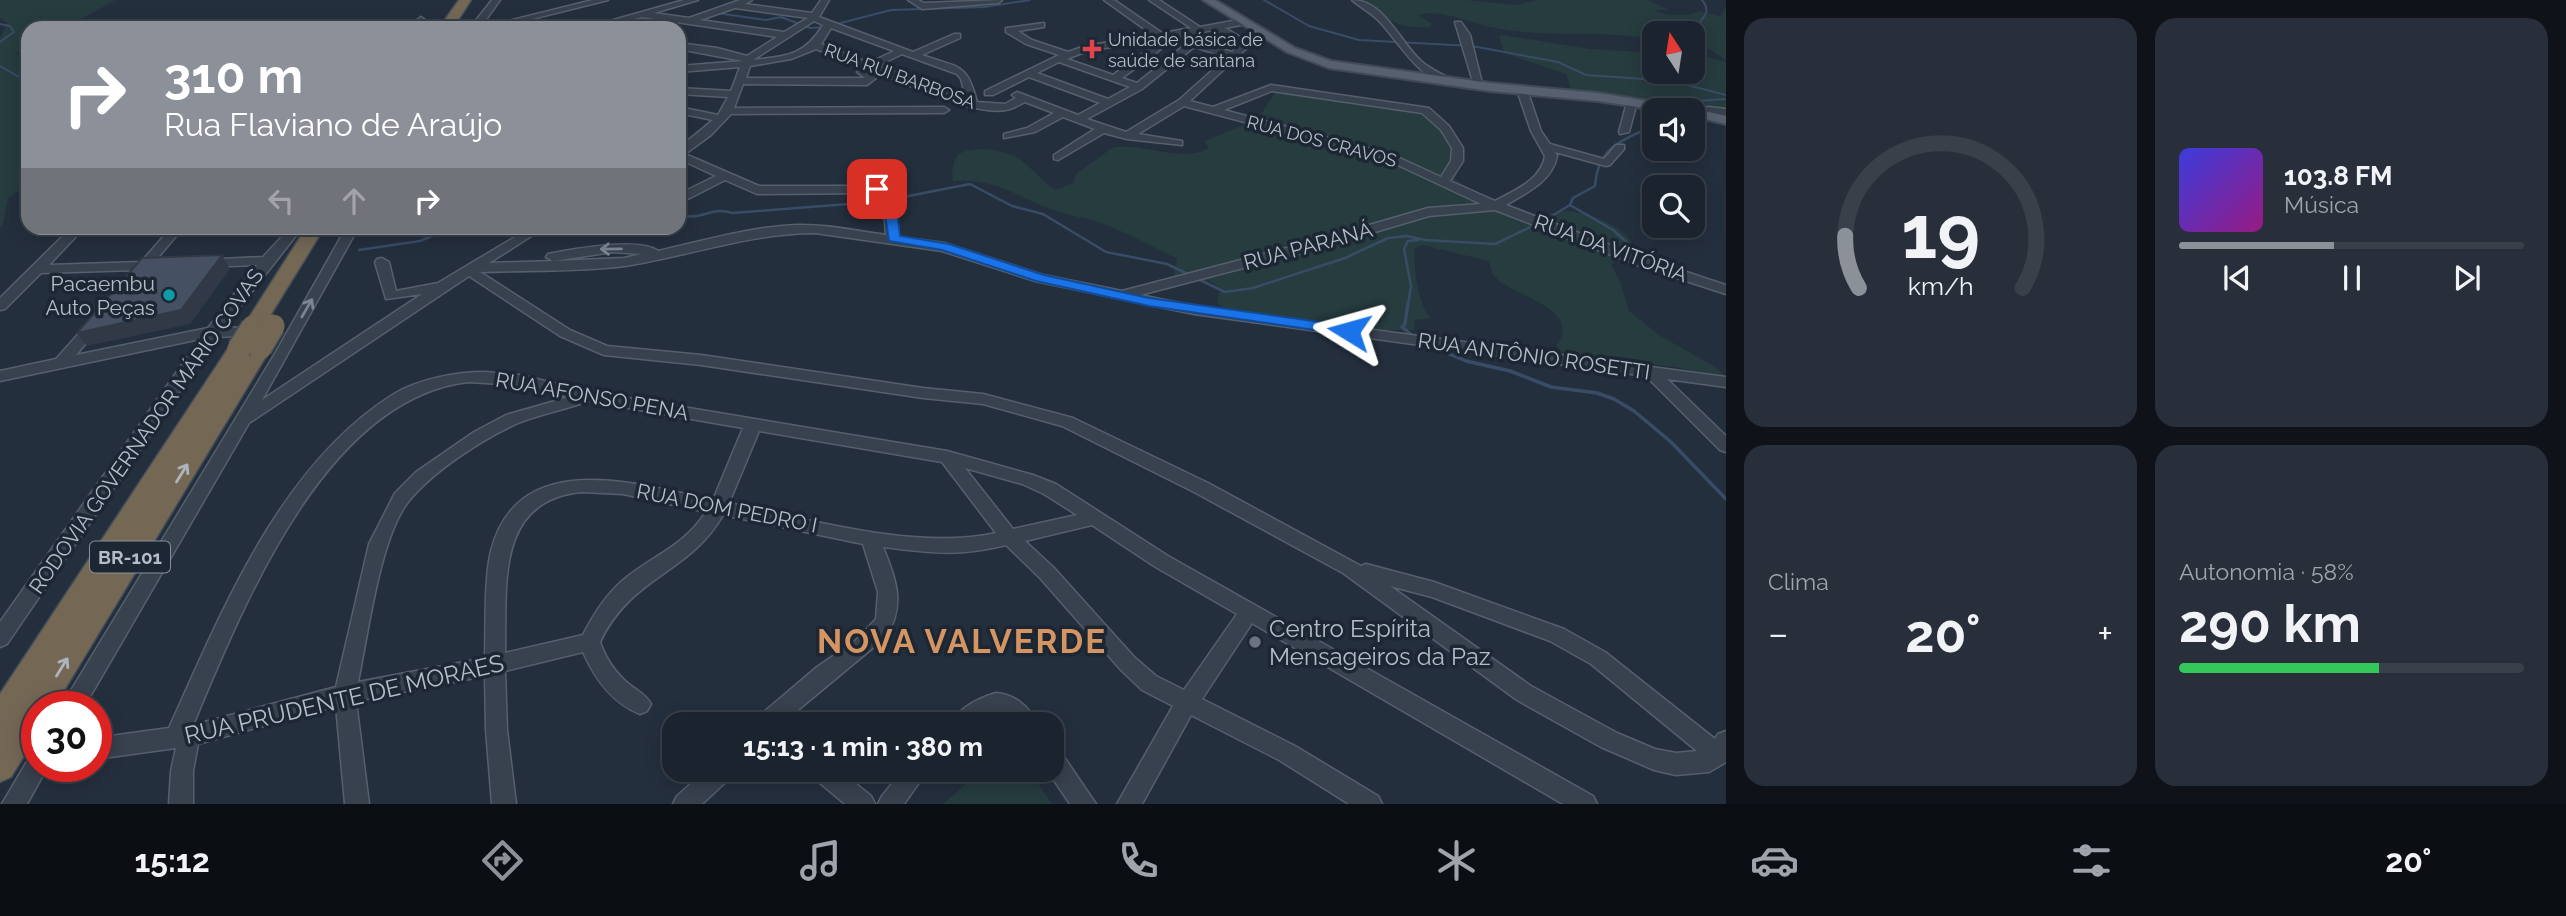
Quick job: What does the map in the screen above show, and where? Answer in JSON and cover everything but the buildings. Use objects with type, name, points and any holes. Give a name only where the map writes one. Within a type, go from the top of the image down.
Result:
[{"type":"highway","points":[[451,21],[465,0]]},
{"type":"highway","points":[[464,21],[478,0]]},
{"type":"highway","name":"RODOVIA GOVERNADOR MÁRIO COVAS","points":[[0,766],[260,339],[312,235]]},
{"type":"highway","name":"RODOVIA GOVERNADOR MÁRIO COVAS","points":[[0,721],[260,339],[327,235]]},
{"type":"main road","points":[[1208,0],[1306,58],[1408,76],[1642,104]]},
{"type":"main road","points":[[1705,115],[1726,120]]},
{"type":"street","points":[[480,21],[496,0]]},
{"type":"street","points":[[515,21],[604,0]]},
{"type":"street","points":[[616,21],[694,0]]},
{"type":"street","points":[[686,22],[748,0]]},
{"type":"street","points":[[686,149],[725,115],[747,61],[814,17],[825,0]]},
{"type":"street","points":[[912,0],[920,6],[998,0]]},
{"type":"street","points":[[1108,0],[1159,35]]},
{"type":"street","points":[[1153,0],[1198,29]]},
{"type":"street","points":[[1356,0],[1381,18],[1418,63],[1446,81]]},
{"type":"street","points":[[735,5],[814,17],[963,74],[970,87],[972,104]]},
{"type":"street","points":[[641,14],[785,35]]},
{"type":"street","points":[[1178,143],[1127,136],[1024,98],[994,90],[1062,57],[1137,39],[1243,22]]},
{"type":"street","points":[[686,68],[786,57],[815,45],[829,23]]},
{"type":"street","points":[[1041,24],[1009,30],[1029,42],[1049,48],[1062,57],[1138,87]]},
{"type":"street","points":[[1458,24],[1465,34],[1479,85]]},
{"type":"street","points":[[1127,136],[1183,102],[1244,46],[1242,42],[1217,27]]},
{"type":"street","points":[[1176,33],[1192,44],[1234,56]]},
{"type":"street","points":[[913,55],[957,36]]},
{"type":"street","points":[[1075,41],[1088,38]]},
{"type":"street","points":[[1137,39],[1179,54]]},
{"type":"street","points":[[1079,119],[1138,87],[1192,44]]},
{"type":"street","name":"RUA RUI BARBOSA","points":[[815,45],[972,104],[1002,108],[1024,98]]},
{"type":"street","points":[[1049,48],[1062,45]]},
{"type":"street","points":[[686,47],[708,49],[747,61]]},
{"type":"street","points":[[1114,79],[1158,47]]},
{"type":"street","points":[[740,81],[867,82],[871,78],[861,72],[901,51]]},
{"type":"street","points":[[1408,76],[1418,63]]},
{"type":"street","points":[[1028,73],[1108,103]]},
{"type":"street","points":[[1212,111],[1271,88],[1425,110],[1434,115],[1459,146],[1455,163],[1444,181]]},
{"type":"street","points":[[1496,206],[1542,177],[1549,167],[1551,156],[1536,131],[1522,90]]},
{"type":"street","points":[[686,91],[733,94]]},
{"type":"street","name":"RUA DOS CRAVOS","points":[[1183,102],[1388,158],[1496,206]]},
{"type":"street","points":[[1624,132],[1632,102]]},
{"type":"street","points":[[686,111],[725,115],[944,110]]},
{"type":"street","points":[[1705,110],[1726,112]]},
{"type":"street","points":[[1007,136],[1031,130],[1062,113]]},
{"type":"street","points":[[1058,156],[1103,129]]},
{"type":"street","points":[[686,136],[700,139]]},
{"type":"street","points":[[1547,147],[1606,163],[1620,147]]},
{"type":"street","points":[[686,157],[757,190],[877,189],[889,198],[893,239]]},
{"type":"street","points":[[686,195],[724,176]]},
{"type":"street","name":"RUA DA VITÓRIA","points":[[1496,206],[1642,262],[1726,290]]},
{"type":"street","name":"RUA PARANÁ","points":[[1121,295],[1406,218],[1453,209],[1496,206]]},
{"type":"street","name":"RUA ANTÔNIO ROSETTI","points":[[472,269],[552,260],[593,265],[679,251],[753,234],[794,229],[944,247],[1041,278],[1194,310],[1726,382]]},
{"type":"street","points":[[0,306],[71,235]]},
{"type":"street","points":[[128,285],[171,235]]},
{"type":"street","name":"RODOVIA GOVERNADOR MÁRIO COVAS","points":[[0,638],[193,358],[290,235]]},
{"type":"street","points":[[82,691],[242,422],[260,339],[346,235]]},
{"type":"street","points":[[242,422],[446,284],[527,235]]},
{"type":"street","points":[[37,270],[267,261]]},
{"type":"street","points":[[382,262],[391,296],[446,284]]},
{"type":"street","points":[[472,269],[565,333],[604,350],[701,360],[923,393],[982,399],[1056,418],[1146,460],[1350,568],[1524,693],[1574,722],[1654,759],[1676,764],[1709,761],[1722,748],[1598,658],[1558,635],[1434,590],[1350,568]]},
{"type":"street","points":[[170,339],[232,306]]},
{"type":"street","points":[[61,363],[103,314]]},
{"type":"street","points":[[0,376],[212,332],[260,339]]},
{"type":"street","points":[[170,339],[187,346],[193,358],[212,344],[260,339]]},
{"type":"street","points":[[1651,372],[1726,446]]},
{"type":"street","name":"RUA AFONSO PENA","points":[[181,804],[182,737],[219,641],[258,562],[331,455],[362,424],[409,393],[450,379],[500,378],[587,396],[947,457],[1027,479],[1161,561],[1585,804]]},
{"type":"street","points":[[357,804],[345,694],[378,544],[401,498],[442,460],[480,436],[512,419],[587,396]]},
{"type":"street","points":[[640,704],[618,690],[602,672],[590,642],[610,603],[640,578],[679,555],[696,540],[719,509],[753,424]]},
{"type":"street","points":[[947,457],[1009,537],[1047,573],[1128,664],[1149,683],[1287,753],[1370,804]]},
{"type":"street","name":"RUA DOM PEDRO I","points":[[504,804],[498,767],[494,665],[500,552],[510,528],[523,510],[556,488],[590,484],[623,488],[870,537],[946,547],[972,545],[1094,518]]},
{"type":"street","points":[[781,712],[823,675],[865,644],[885,622],[888,609],[883,570],[870,537]]},
{"type":"street","points":[[1129,804],[1186,704],[1250,612]]},
{"type":"street","name":"RUA PRUDENTE DE MORAES","points":[[112,747],[182,737],[345,694],[494,665],[590,642]]},
{"type":"street","points":[[977,712],[999,702],[1010,706],[1015,712]]},
{"type":"street","points":[[1064,776],[1084,804]]},
{"type":"street","points":[[14,804],[27,782]]},
{"type":"street","points":[[685,804],[710,782]]},
{"type":"street","points":[[836,782],[863,804]]},
{"type":"street","points":[[890,804],[907,782]]},
{"type":"green space","points":[[0,0],[115,0],[78,21],[21,21],[21,50],[16,53],[21,58],[21,190],[8,198],[0,228],[0,38],[8,23],[0,18]]},
{"type":"green space","points":[[1361,0],[1466,0],[1515,5],[1537,0],[1648,0],[1669,10],[1654,10],[1665,14],[1684,15],[1699,11],[1718,16],[1721,16],[1726,7],[1726,60],[1705,48],[1705,21],[1642,21],[1642,37],[1511,31],[1435,13],[1418,15],[1432,24],[1429,27],[1408,26],[1385,17]]},
{"type":"green space","points":[[1499,36],[1590,49],[1642,52],[1642,84],[1705,84],[1705,56],[1726,62],[1726,111],[1705,108],[1705,98],[1642,100],[1572,91],[1566,74],[1504,53]]},
{"type":"green space","points":[[1276,91],[1423,111],[1454,142],[1452,161],[1444,172],[1474,191],[1508,209],[1530,216],[1567,211],[1594,217],[1613,225],[1632,243],[1631,251],[1617,258],[1611,265],[1620,281],[1629,311],[1659,335],[1715,367],[1726,377],[1675,367],[1565,354],[1556,346],[1562,334],[1562,324],[1556,315],[1499,281],[1492,273],[1489,261],[1422,245],[1415,248],[1416,274],[1423,304],[1431,318],[1415,320],[1414,330],[1378,330],[1225,309],[1217,303],[1220,289],[1215,284],[1198,278],[1173,280],[1177,259],[1115,228],[1042,206],[995,185],[953,181],[952,169],[957,155],[973,150],[993,150],[1011,155],[1026,164],[1056,190],[1074,183],[1076,174],[1112,148],[1135,147],[1187,154],[1198,152],[1208,148],[1205,141],[1258,119]]},
{"type":"green space","points":[[968,782],[1037,782],[1052,804],[943,804]]},
{"type":"waterway","points":[[833,25],[891,10],[984,7],[1030,0]]},
{"type":"waterway","points":[[1264,0],[1309,26],[1359,40],[1472,46],[1558,62],[1586,75],[1672,81],[1726,95]]},
{"type":"waterway","points":[[1700,21],[1706,10],[1702,0]]},
{"type":"waterway","points":[[717,13],[766,20],[781,17],[810,28],[826,27]]},
{"type":"waterway","points":[[0,24],[10,26],[14,32],[0,42]]},
{"type":"waterway","points":[[0,66],[21,78]]},
{"type":"waterway","points":[[1705,100],[1726,99]]},
{"type":"waterway","points":[[1635,134],[1642,131]]},
{"type":"waterway","points":[[1570,205],[1573,198],[1595,186],[1599,166],[1608,152],[1621,141],[1640,132]]},
{"type":"waterway","points":[[893,199],[970,184],[1012,206],[1043,214],[1106,252],[1167,264],[1225,292],[1253,288],[1345,258],[1388,238],[1407,236],[1425,240],[1495,244],[1570,205]]},
{"type":"waterway","points":[[686,216],[718,211],[732,213],[886,201]]},
{"type":"waterway","points":[[1570,205],[1613,230],[1634,249],[1679,268]]},
{"type":"waterway","points":[[359,250],[420,241],[435,235]]},
{"type":"waterway","points":[[1408,305],[1411,286],[1404,249],[1408,241],[1418,240]]},
{"type":"waterway","points":[[1408,303],[1405,324],[1402,327],[1414,337]]},
{"type":"waterway","points":[[1430,346],[1466,361],[1510,371],[1551,387],[1597,393],[1614,399],[1634,411],[1671,442],[1726,499]]},
{"type":"place","name":"Unidade básica de saúde de santana","points":[[1092,49]]},
{"type":"place","name":"Pacaembu Auto Peças","points":[[169,295]]},
{"type":"place","name":"Centro Espírita Mensageiros da Paz","points":[[1255,642]]},
{"type":"district","name":"NOVA VALVERDE","points":[[962,641]]},
{"type":"route","points":[[877,189],[889,198],[893,239],[962,251],[1041,278],[1149,302],[1349,331]]}]
